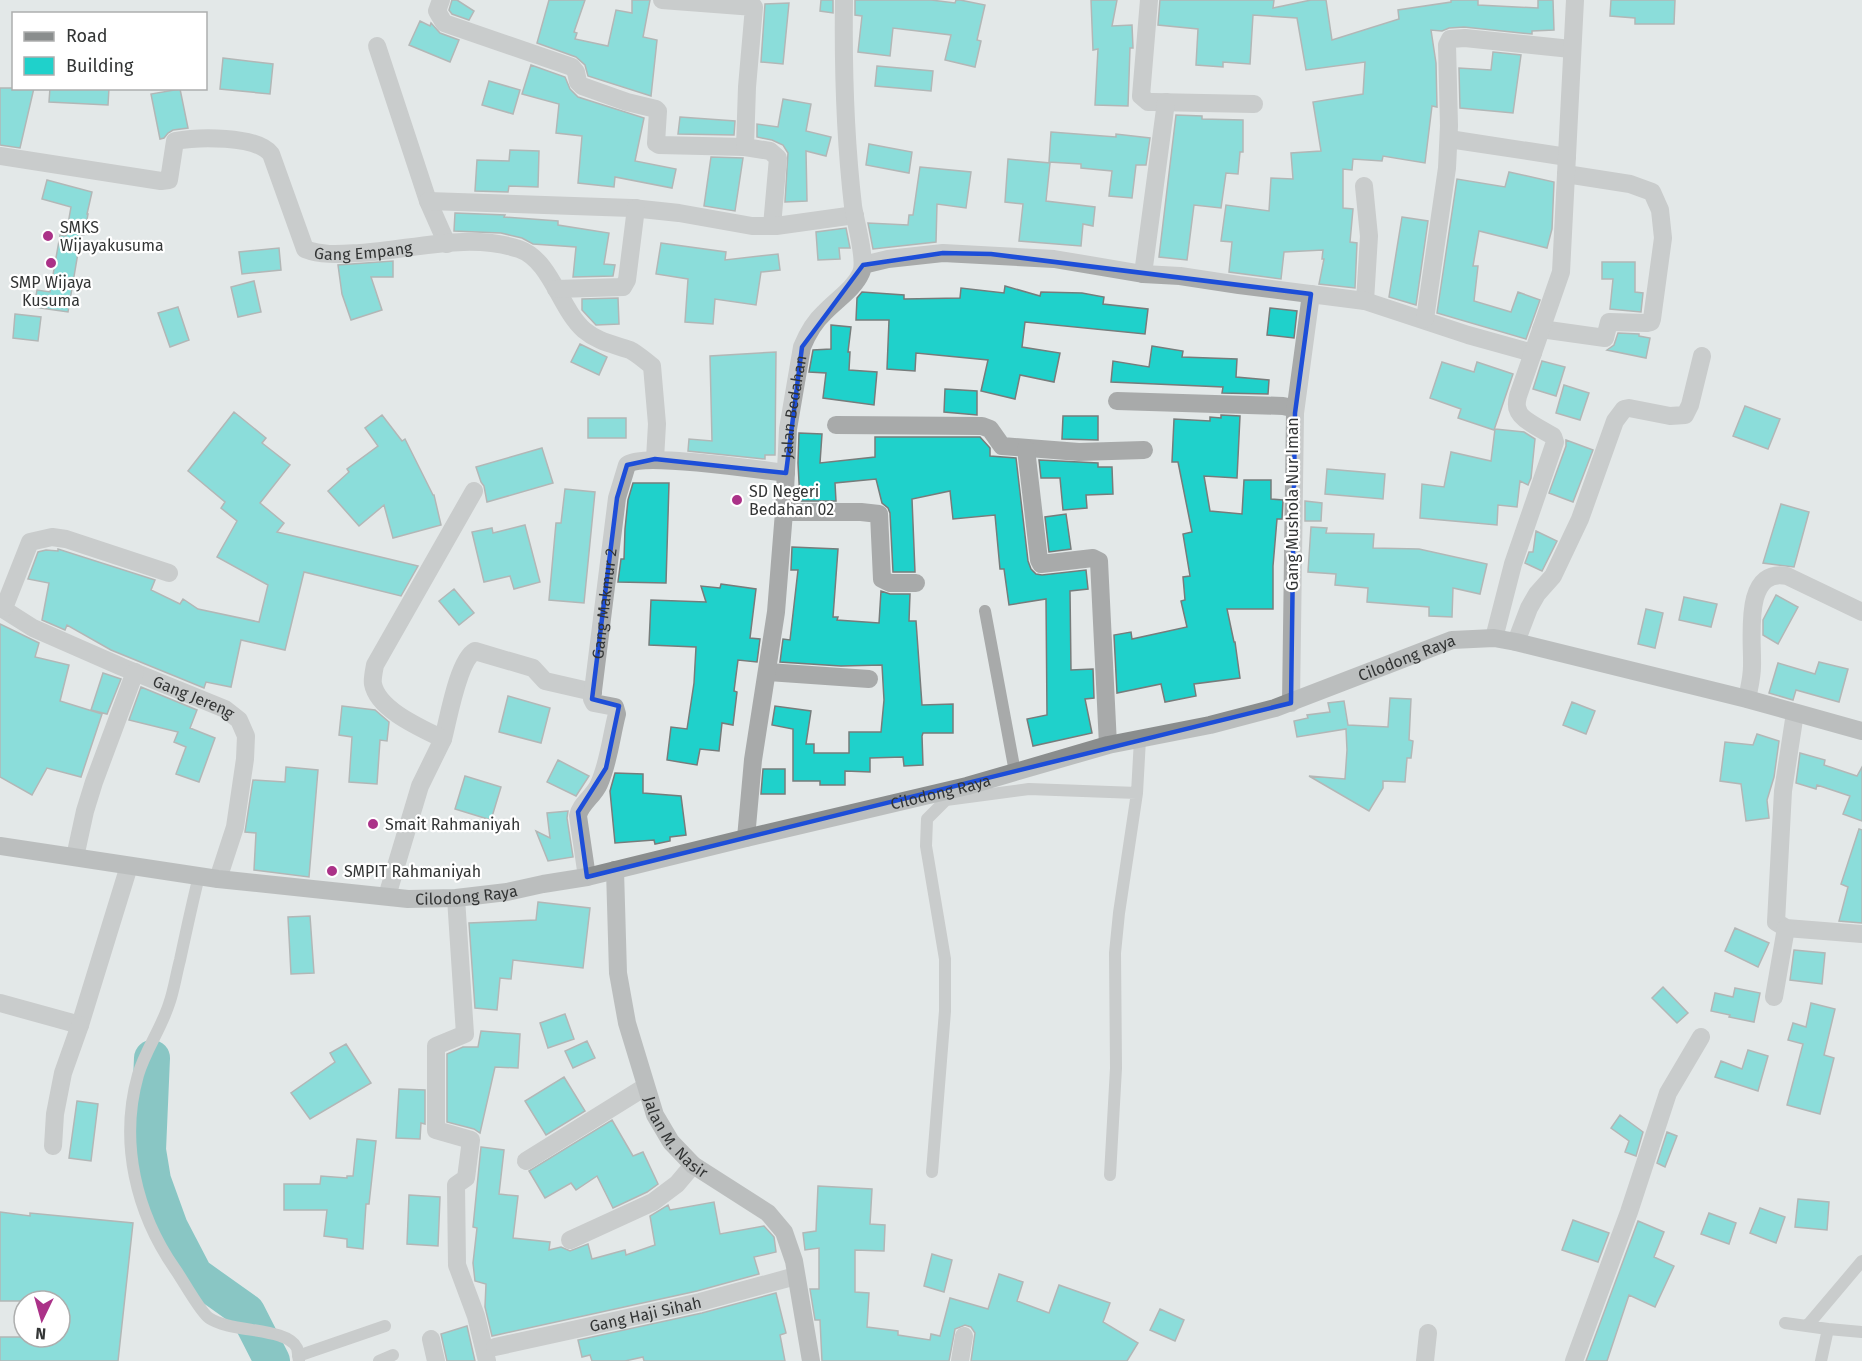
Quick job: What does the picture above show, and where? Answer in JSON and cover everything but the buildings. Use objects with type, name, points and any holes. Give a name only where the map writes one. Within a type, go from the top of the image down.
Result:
[{"type":"street","points":[[441,0],[437,11],[444,23],[572,67],[582,86],[627,102],[656,109],[658,111],[656,142],[659,145],[745,147],[770,151],[778,158],[772,226]]},
{"type":"street","points":[[662,0],[754,7],[747,87],[745,147]]},
{"type":"street","points":[[844,0],[847,147],[863,265],[888,259],[943,253],[1054,259],[1143,274],[1180,276],[1351,300],[1365,300],[1468,335],[1533,353]]},
{"type":"street","points":[[1149,0],[1141,96],[1148,102],[1254,104]]},
{"type":"street","points":[[1494,638],[1513,564],[1555,442],[1553,436],[1518,413],[1518,396],[1561,272],[1575,0]]},
{"type":"street","points":[[1425,319],[1448,168],[1447,45],[1450,39],[1465,38],[1571,49]]},
{"type":"street","points":[[377,46],[428,201],[447,244]]},
{"type":"street","points":[[1143,274],[1166,102]]},
{"type":"street","name":"Gang Empang","points":[[0,156],[161,181],[169,180],[175,141],[216,138],[254,144],[267,149],[271,154],[305,249],[334,254],[470,241],[522,250],[547,274],[582,329],[602,342],[632,351],[652,366],[657,424],[655,459]]},
{"type":"street","points":[[1449,139],[1567,165],[1652,192],[1660,210],[1663,238],[1651,322],[1609,322],[1605,338],[1541,329]]},
{"type":"street","points":[[1364,186],[1369,236],[1365,300]]},
{"type":"street","points":[[428,201],[636,208],[679,213],[739,225],[772,226],[855,216]]},
{"type":"street","points":[[556,289],[623,287],[627,280],[636,208]]},
{"type":"street","name":"Jalan Bedahan","points":[[746,838],[753,760],[776,612],[788,429],[802,347],[807,335],[823,313],[843,296],[861,274],[863,265]]},
{"type":"street","points":[[1294,413],[1311,294]]},
{"type":"street","points":[[1522,644],[1529,608],[1537,594],[1553,576],[1580,519],[1615,421],[1624,409],[1629,408],[1670,416],[1685,415],[1690,405],[1702,356]]},
{"type":"street","name":"Gang Mushola Nur Iman","points":[[1117,401],[1292,408],[1294,413],[1291,702]]},
{"type":"street","points":[[836,425],[982,426],[990,429],[1002,446],[1079,452],[1144,450]]},
{"type":"street","points":[[1026,449],[1041,564],[1093,558],[1099,561],[1108,745]]},
{"type":"street","name":"Gang Makmur 2","points":[[593,692],[617,498],[627,465],[631,461],[655,459],[786,472]]},
{"type":"street","points":[[442,740],[395,712],[377,696],[373,682],[375,665],[474,491]]},
{"type":"street","points":[[784,512],[879,514],[882,579],[890,583],[916,583]]},
{"type":"street","points":[[2,608],[30,542],[41,539],[52,537],[74,541],[170,573]]},
{"type":"street","points":[[1747,699],[1752,674],[1754,599],[1767,578],[1776,574],[1787,576],[1862,612]]},
{"type":"street","name":"Gang Jereng","points":[[2,608],[33,628],[225,709],[239,720],[246,736],[245,759],[235,827],[218,879]]},
{"type":"street","name":"Cilodong Raya","points":[[0,846],[218,879],[408,899],[456,898],[507,892],[587,877],[956,789],[1108,745],[1210,724],[1291,702],[1452,640],[1494,638],[1522,644],[1747,699],[1862,731]]},
{"type":"street","points":[[387,896],[420,786],[442,740],[463,669],[470,654],[475,651],[533,668],[545,681],[593,692],[594,703],[615,707],[617,714],[606,768],[597,788],[578,816],[587,877]]},
{"type":"street","points":[[75,856],[94,782],[135,672]]},
{"type":"street","points":[[768,672],[869,680]]},
{"type":"street","points":[[1795,713],[1783,791],[1776,922],[1786,928],[1862,934]]},
{"type":"street","points":[[53,1146],[55,1114],[63,1074],[129,866]]},
{"type":"street","name":"Jalan M. Nasir","points":[[615,870],[618,973],[627,1023],[655,1115],[671,1142],[693,1165],[768,1213],[784,1232],[794,1261],[811,1361]]},
{"type":"street","points":[[456,898],[465,1034],[436,1046],[436,1131],[471,1140],[466,1178],[456,1185],[457,1264],[491,1354]]},
{"type":"street","points":[[1774,997],[1786,928]]},
{"type":"street","points":[[0,1003],[80,1025]]},
{"type":"street","points":[[1574,1361],[1629,1212],[1668,1093],[1701,1037]]},
{"type":"street","points":[[526,1161],[645,1087]]},
{"type":"street","points":[[570,1240],[653,1202],[677,1184],[693,1165]]},
{"type":"street","name":"Gang Haji Sihah","points":[[491,1354],[796,1276]]},
{"type":"street","points":[[1425,1361],[1428,1333]]},
{"type":"street","points":[[960,1361],[964,1336]]},
{"type":"street","points":[[431,1339],[436,1361]]},
{"type":"lane","points":[[986,611],[1015,772]]},
{"type":"lane","points":[[1110,1174],[1116,1068],[1115,953],[1137,793],[1140,739]]},
{"type":"lane","points":[[932,1172],[945,1011],[945,959],[926,846],[927,819],[946,801],[1029,789],[1137,793]]},
{"type":"lane","points":[[199,876],[169,1004],[138,1074],[130,1114],[129,1142],[134,1178],[162,1251],[204,1314],[218,1324],[270,1332],[286,1337],[296,1347],[298,1359],[385,1326]]},
{"type":"lane","points":[[1807,1326],[1862,1261]]},
{"type":"lane","points":[[1785,1323],[1862,1332]]},
{"type":"lane","points":[[1821,1361],[1828,1329]]},
{"type":"lane","points":[[379,1361],[393,1355]]},
{"type":"highlighted area","points":[[943,253],[991,254],[1311,294],[1295,413],[1291,703],[587,877],[578,812],[606,768],[619,706],[592,699],[617,498],[627,465],[655,459],[786,473],[802,347],[863,265]]},
{"type":"waterway","points":[[152,1058],[148,1150],[153,1180],[170,1227],[195,1275],[247,1312],[272,1361]]},
{"type":"place","name":"SMKS Wijayakusuma","points":[[48,236]]},
{"type":"place","name":"SMP Wijaya Kusuma","points":[[51,263]]},
{"type":"place","name":"SD Negeri Bedahan 02","points":[[737,500]]},
{"type":"place","name":"Smait Rahmaniyah","points":[[373,824]]},
{"type":"place","name":"SMPIT Rahmaniyah","points":[[332,871]]}]
